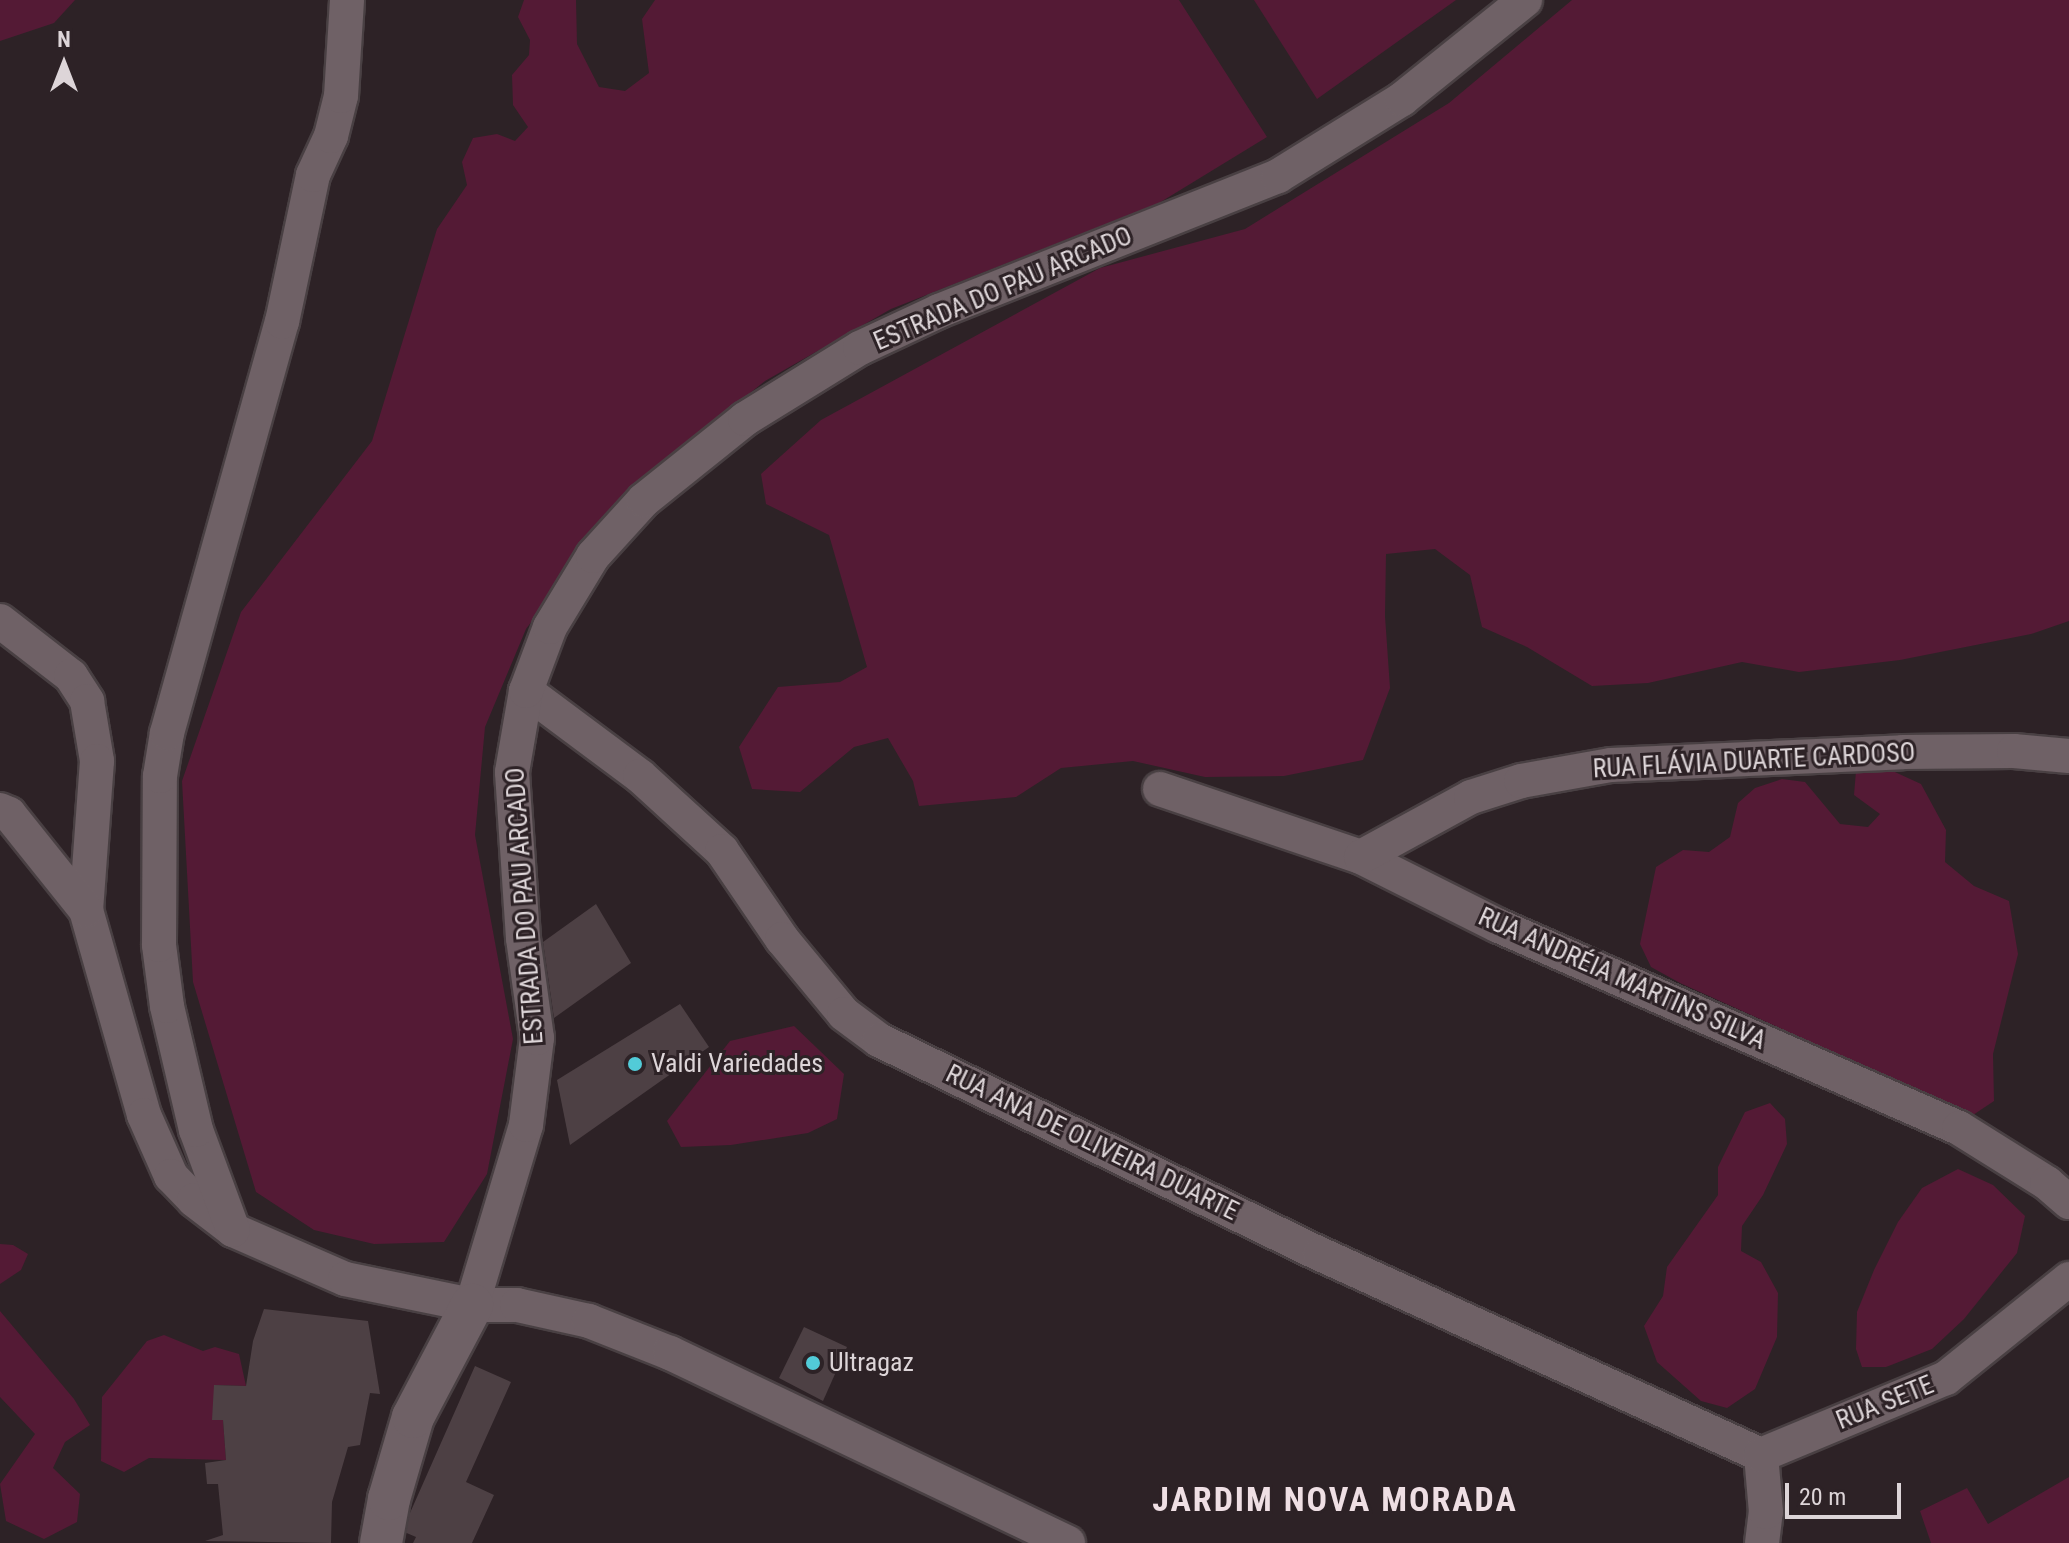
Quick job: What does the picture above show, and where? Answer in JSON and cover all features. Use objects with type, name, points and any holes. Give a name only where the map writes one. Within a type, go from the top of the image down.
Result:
[{"type":"street","points":[[233,1230],[196,1130],[167,1006],[159,945],[160,776],[175,704],[282,322],[313,175],[331,136],[341,96],[347,0]]},
{"type":"street","name":"ESTRADA DO PAU ARCADO","points":[[472,1305],[526,1125],[537,1038],[523,938],[512,772],[526,691],[550,627],[593,556],[644,500],[745,419],[860,348],[926,317],[1278,176],[1402,99],[1525,0]]},
{"type":"street","points":[[0,621],[71,676],[87,701],[97,761],[86,910],[144,1115],[171,1176],[194,1200],[233,1230],[345,1279],[472,1305],[517,1305],[589,1321],[670,1353],[1068,1543]]},
{"type":"street","name":"RUA ANA DE OLIVEIRA DUARTE","points":[[526,691],[640,776],[722,851],[782,939],[844,1014],[879,1040],[1320,1254],[1761,1455]]},
{"type":"street","name":"RUA FLÁVIA DUARTE CARDOSO","points":[[1361,857],[1471,797],[1521,781],[1611,765],[1903,752],[2014,751],[2069,756]]},
{"type":"street","name":"RUA ANDRÉIA MARTINS SILVA","points":[[1160,789],[1361,857],[1499,926],[1959,1128],[2047,1183],[2069,1202]]},
{"type":"street","points":[[0,810],[9,814],[86,910]]},
{"type":"street","name":"RUA SETE","points":[[1761,1455],[1946,1378],[2069,1279]]},
{"type":"street","points":[[381,1543],[389,1499],[413,1417],[472,1305]]},
{"type":"street","points":[[1761,1455],[1766,1512],[1762,1543]]},
{"type":"shaded area","points":[[0,0],[75,0],[54,23],[0,41]]},
{"type":"shaded area","points":[[524,0],[576,0],[577,44],[599,87],[625,91],[649,73],[642,19],[655,0],[1179,0],[1267,137],[1159,203],[891,309],[765,381],[632,488],[526,629],[485,727],[475,835],[513,1039],[487,1174],[444,1242],[374,1244],[314,1230],[256,1192],[193,982],[182,781],[241,612],[372,441],[437,229],[467,185],[462,162],[473,138],[497,134],[515,141],[528,127],[513,105],[512,75],[529,55],[530,40],[518,17]]},
{"type":"shaded area","points":[[1254,0],[1456,0],[1317,99]]},
{"type":"shaded area","points":[[1572,0],[2069,0],[2069,621],[2031,634],[1900,660],[1799,672],[1742,662],[1648,683],[1592,686],[1527,647],[1482,627],[1470,575],[1435,549],[1386,554],[1385,616],[1390,688],[1363,760],[1284,776],[1205,777],[1133,761],[1061,768],[1016,797],[919,806],[913,781],[888,738],[854,747],[800,792],[752,789],[739,747],[778,687],[840,682],[867,667],[829,535],[766,504],[761,474],[821,420],[1100,268],[1245,229],[1449,103]]},
{"type":"shaded area","points":[[1884,767],[1921,784],[1946,830],[1945,862],[1974,886],[2009,901],[2018,954],[1993,1054],[1994,1101],[1973,1115],[1680,983],[1651,967],[1640,944],[1656,867],[1683,850],[1709,852],[1730,837],[1738,803],[1755,788],[1782,779],[1805,782],[1840,824],[1868,827],[1880,814],[1854,795],[1856,771]]},
{"type":"shaded area","points":[[794,1026],[844,1074],[837,1119],[808,1133],[731,1145],[681,1147],[667,1121],[730,1041]]},
{"type":"shaded area","points":[[1770,1103],[1785,1119],[1787,1144],[1763,1195],[1742,1226],[1741,1251],[1761,1262],[1778,1293],[1777,1337],[1755,1389],[1727,1408],[1701,1401],[1657,1362],[1644,1326],[1663,1296],[1667,1267],[1718,1195],[1718,1167],[1745,1112]]},
{"type":"shaded area","points":[[1958,1169],[1993,1185],[2025,1216],[2017,1253],[1964,1319],[1932,1349],[1886,1367],[1862,1367],[1856,1349],[1857,1312],[1874,1270],[1898,1222],[1922,1188]]},
{"type":"shaded area","points":[[0,1244],[13,1245],[28,1254],[21,1270],[0,1284]]},
{"type":"shaded area","points":[[0,1311],[74,1399],[90,1425],[65,1442],[53,1468],[80,1494],[77,1522],[44,1539],[6,1521],[0,1484],[35,1434],[0,1397]]},
{"type":"shaded area","points":[[164,1335],[203,1351],[215,1347],[239,1354],[246,1386],[214,1385],[223,1420],[226,1460],[149,1458],[124,1472],[101,1461],[102,1397],[147,1341]]},
{"type":"shaded area","points":[[2069,1477],[2069,1543],[1931,1543],[1920,1511],[1967,1488],[1988,1524]]},
{"type":"building","points":[[596,904],[631,963],[554,1018],[543,942]]},
{"type":"building","name":"Valdi Variedades","points":[[680,1004],[709,1047],[570,1145],[557,1080]]},
{"type":"building","points":[[264,1309],[368,1321],[380,1394],[370,1393],[360,1445],[348,1447],[332,1502],[331,1543],[205,1541],[223,1535],[218,1484],[207,1484],[205,1463],[226,1460],[223,1420],[212,1420],[214,1385],[246,1386],[253,1341]]},
{"type":"building","name":"Ultragaz","points":[[804,1327],[847,1347],[823,1401],[779,1378]]},
{"type":"building","points":[[475,1366],[511,1382],[466,1482],[494,1495],[472,1543],[413,1543],[416,1537],[402,1531]]},
{"type":"place","name":"Valdi Variedades","points":[[635,1064]]},
{"type":"place","name":"Ultragaz","points":[[813,1363]]},
{"type":"district","name":"JARDIM NOVA MORADA","points":[[1335,1500]]}]
